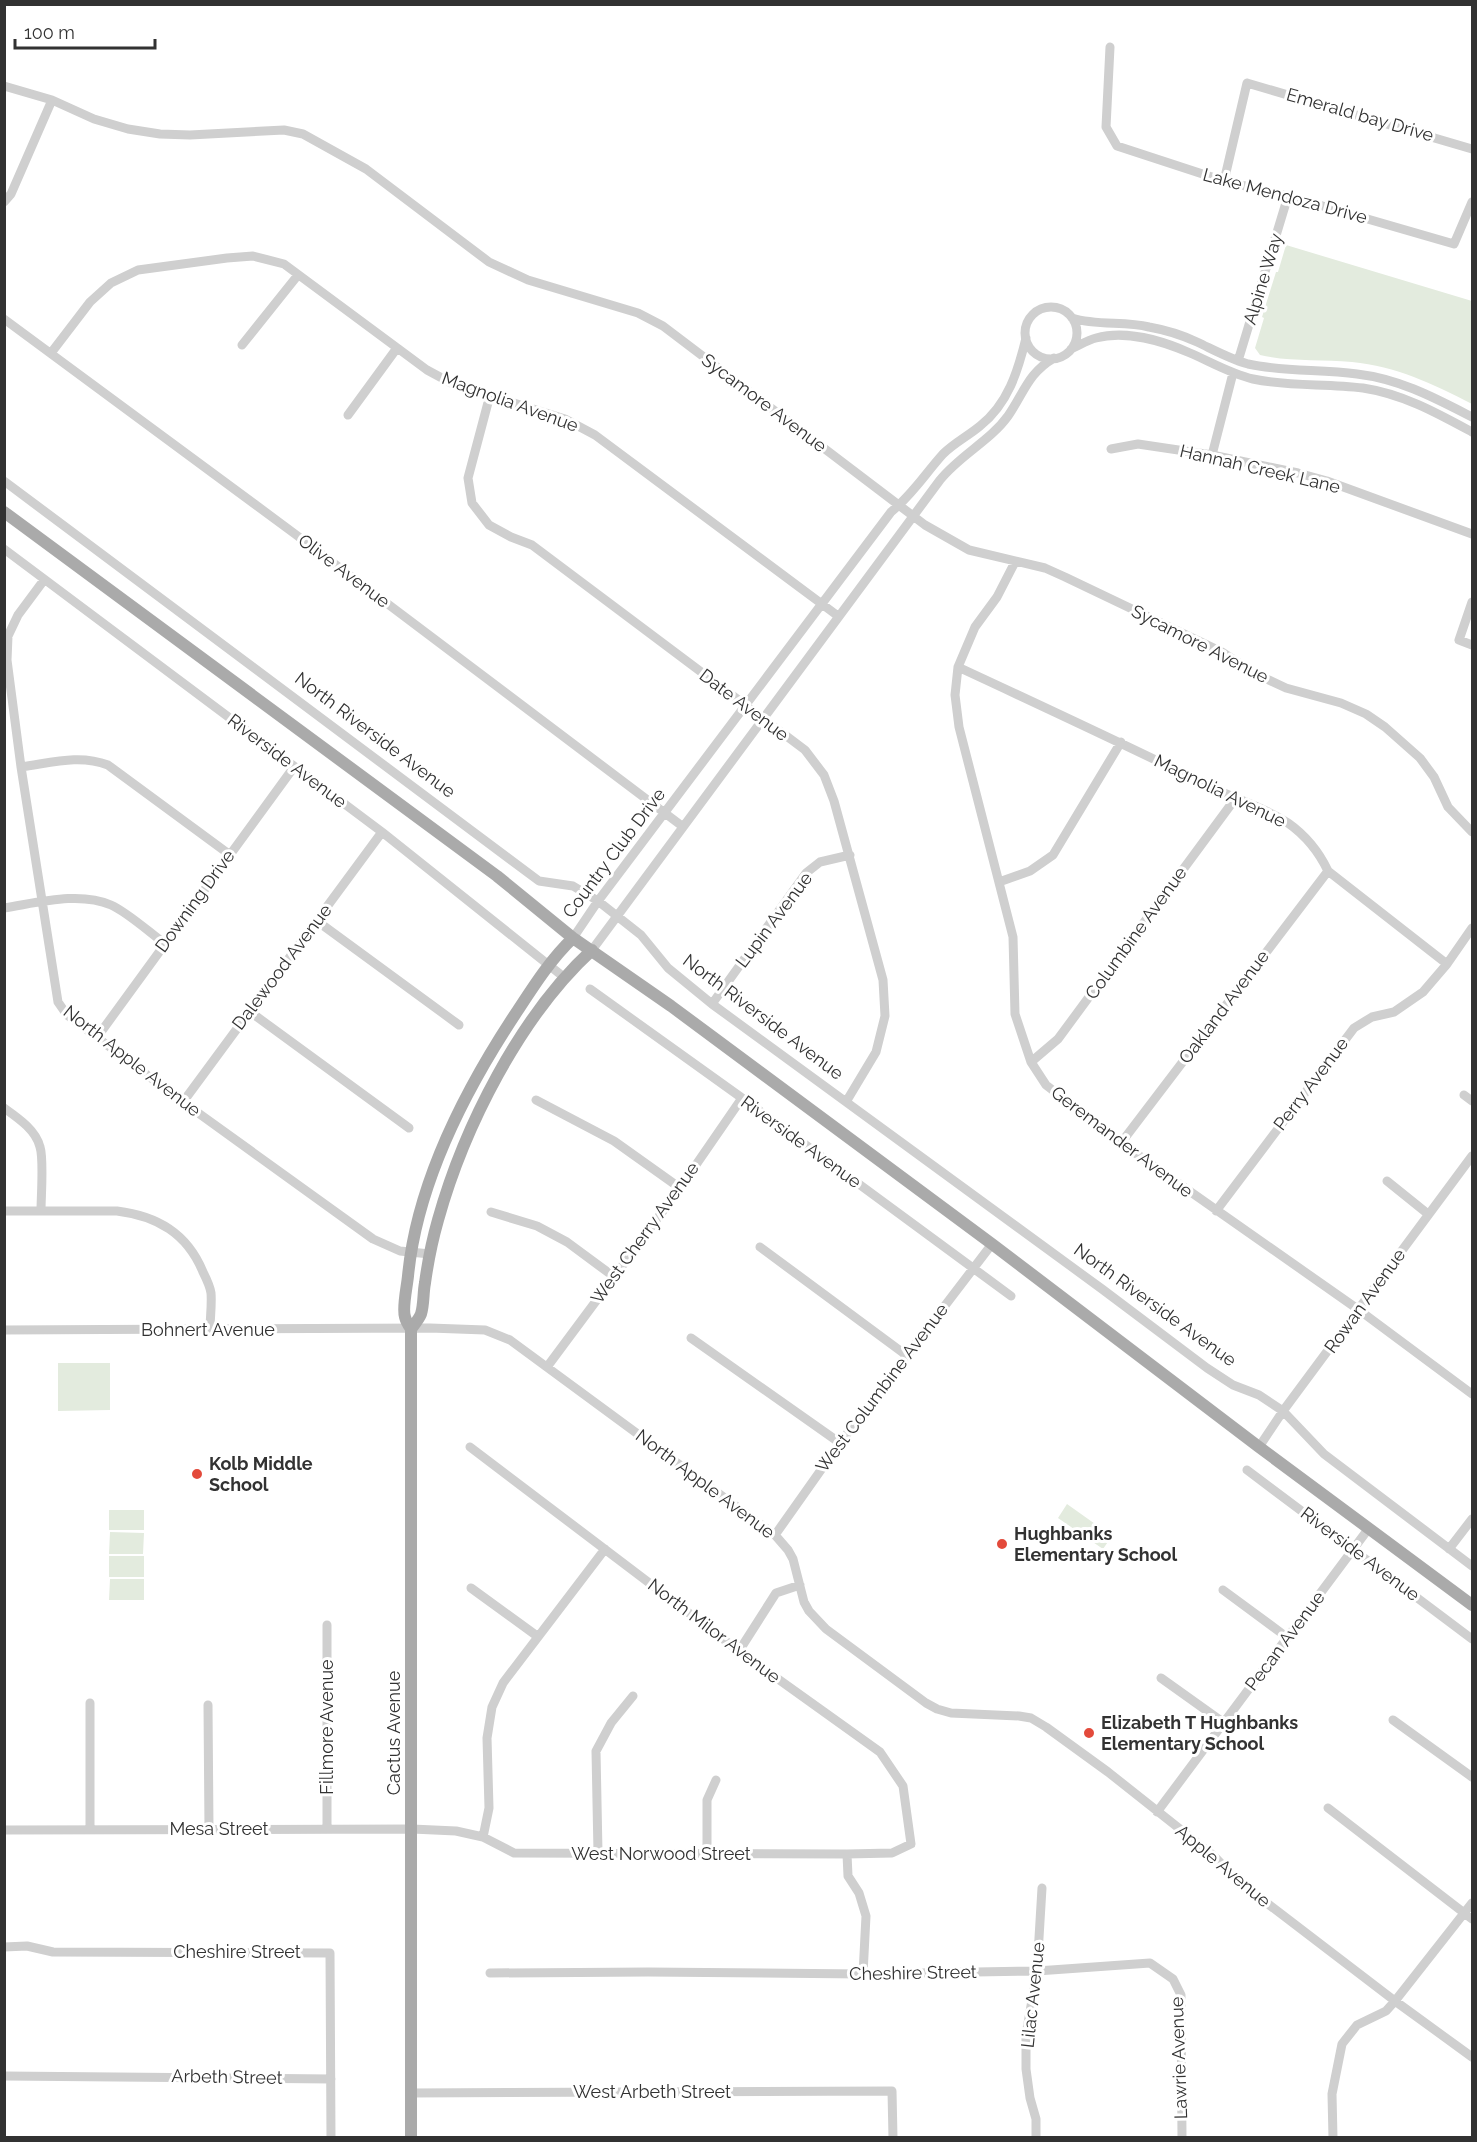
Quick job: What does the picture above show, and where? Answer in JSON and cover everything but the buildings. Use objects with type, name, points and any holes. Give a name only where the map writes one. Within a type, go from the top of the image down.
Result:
[{"type":"main road","points":[[4,512],[497,876],[573,938],[671,1006],[992,1244],[1259,1448],[1473,1605]]},
{"type":"main road","name":"Country Club Drive","points":[[411,1329],[404,1316],[410,1252],[422,1208],[452,1126],[488,1056],[549,965],[573,938]]},
{"type":"main road","points":[[411,1329],[421,1316],[430,1254],[444,1199],[477,1115],[525,1031],[556,988],[591,950]]},
{"type":"main road","name":"Cactus Avenue","points":[[411,1329],[411,2138]]},
{"type":"street","name":"Lake Mendoza Drive","points":[[1110,47],[1106,128],[1117,146],[1224,181],[1288,196],[1454,244],[1473,202]]},
{"type":"street","name":"Emerald bay Drive","points":[[1224,181],[1247,83],[1473,149]]},
{"type":"street","name":"Sycamore Avenue","points":[[4,86],[52,100],[94,119],[128,129],[160,134],[190,135],[284,130],[303,134],[366,169],[489,262],[528,280],[638,313],[663,326],[939,534],[969,550],[1045,568],[1222,652],[1254,673],[1286,688],[1341,703],[1366,714],[1385,727],[1420,758],[1434,777],[1448,807],[1473,832]]},
{"type":"street","points":[[4,202],[11,194],[52,100]]},
{"type":"street","name":"Alpine Way","points":[[1238,361],[1288,196]]},
{"type":"street","name":"Magnolia Avenue","points":[[51,353],[90,302],[111,283],[138,270],[253,256],[284,264],[427,370],[453,384],[566,419],[595,435],[838,616]]},
{"type":"street","points":[[243,345],[298,275]]},
{"type":"street","points":[[1054,358],[1043,357],[1036,353],[1026,338],[1028,323],[1039,310],[1057,308],[1064,310],[1072,318],[1077,333],[1071,349]]},
{"type":"street","points":[[1072,318],[1158,329],[1190,339],[1238,361],[1272,369],[1357,374],[1384,379],[1418,389],[1473,417]]},
{"type":"street","name":"Olive Avenue","points":[[4,319],[295,534],[682,826]]},
{"type":"street","points":[[591,950],[952,465],[988,437],[1006,418],[1035,371],[1054,358],[1103,336],[1144,339],[1180,349],[1233,373],[1276,383],[1354,387],[1381,391],[1416,402],[1473,432]]},
{"type":"street","name":"Country Club Drive","points":[[573,938],[598,901],[891,513],[911,494],[944,453],[980,426],[1001,404],[1019,367],[1026,338]]},
{"type":"street","points":[[348,415],[398,348]]},
{"type":"street","points":[[1212,455],[1233,373]]},
{"type":"street","name":"Date Avenue","points":[[490,395],[468,478],[472,503],[489,525],[532,545],[805,750],[824,775],[850,855],[883,980],[885,1016],[876,1052],[846,1102]]},
{"type":"street","name":"Hannah Creek Lane","points":[[1112,449],[1138,444],[1212,455],[1327,481],[1473,534]]},
{"type":"street","name":"North Riverside Avenue","points":[[4,481],[539,881],[573,886],[598,901],[641,935],[668,968],[712,1004],[1207,1368],[1233,1385],[1259,1395],[1284,1412],[1324,1454],[1473,1566]]},
{"type":"street","name":"Riverside Avenue","points":[[4,549],[382,832],[565,978]]},
{"type":"street","name":"Geremander Avenue","points":[[1015,562],[997,597],[975,627],[958,667],[954,695],[959,728],[1013,937],[1015,1014],[1031,1062],[1046,1085],[1121,1143],[1359,1310],[1473,1394]]},
{"type":"street","name":"North Apple Avenue","points":[[44,580],[18,615],[8,636],[8,706],[21,767],[58,1002],[67,1015],[373,1239],[400,1251],[430,1254]]},
{"type":"street","points":[[1473,602],[1459,640],[1473,645]]},
{"type":"street","name":"Magnolia Avenue","points":[[958,667],[1121,742],[1289,824],[1321,855],[1328,871],[1447,964]]},
{"type":"street","points":[[999,882],[1030,871],[1053,855],[1121,742]]},
{"type":"street","points":[[21,767],[75,759],[92,759],[108,765],[229,854]]},
{"type":"street","name":"Downing Drive","points":[[98,1036],[294,767]]},
{"type":"street","name":"Columbine Avenue","points":[[1031,1062],[1058,1039],[1235,799]]},
{"type":"street","name":"Dalewood Avenue","points":[[183,1102],[382,832]]},
{"type":"street","name":"Lupin Avenue","points":[[712,1004],[806,873],[820,862],[850,855]]},
{"type":"street","name":"Oakland Avenue","points":[[1121,1143],[1328,871]]},
{"type":"street","points":[[4,908],[92,899],[112,905],[164,943]]},
{"type":"street","points":[[317,921],[459,1025]]},
{"type":"street","name":"Perry Avenue","points":[[1216,1211],[1354,1028],[1372,1017],[1394,1012],[1423,992],[1473,928]]},
{"type":"street","name":"Riverside Avenue","points":[[590,989],[1011,1296]]},
{"type":"street","points":[[249,1011],[409,1128]]},
{"type":"street","points":[[1464,1095],[1473,1101]]},
{"type":"street","name":"West Cherry Avenue","points":[[547,1367],[680,1188],[742,1098]]},
{"type":"street","points":[[536,1100],[614,1141],[680,1188]]},
{"type":"street","points":[[4,1108],[21,1120],[40,1147],[41,1210]]},
{"type":"street","name":"Rowan Avenue","points":[[1259,1448],[1428,1214],[1473,1156]]},
{"type":"street","points":[[1387,1181],[1428,1214]]},
{"type":"street","points":[[4,1211],[117,1211],[153,1220],[186,1241],[200,1266],[211,1291],[210,1330]]},
{"type":"street","points":[[492,1212],[537,1226],[567,1242],[613,1276]]},
{"type":"street","name":"West Columbine Avenue","points":[[775,1534],[840,1443],[992,1244]]},
{"type":"street","points":[[760,1247],[906,1355]]},
{"type":"street","name":"North Apple Avenue","points":[[411,1329],[485,1330],[510,1340],[775,1534],[793,1559],[804,1602],[814,1619],[926,1703],[951,1713],[1031,1718],[1108,1772]]},
{"type":"street","name":"Bohnert Avenue","points":[[4,1330],[411,1329]]},
{"type":"street","points":[[690,1338],[840,1443]]},
{"type":"street","name":"North Milor Avenue","points":[[470,1447],[739,1651],[880,1752],[903,1786],[911,1844]]},
{"type":"street","name":"Riverside Avenue","points":[[1247,1470],[1473,1639]]},
{"type":"street","points":[[1449,1549],[1473,1519]]},
{"type":"street","name":"Pecan Avenue","points":[[1157,1812],[1369,1528]]},
{"type":"street","points":[[483,1837],[489,1808],[487,1738],[492,1707],[502,1683],[605,1549]]},
{"type":"street","points":[[739,1651],[776,1593],[800,1585]]},
{"type":"street","points":[[471,1588],[537,1636]]},
{"type":"street","points":[[1223,1590],[1288,1638]]},
{"type":"street","name":"Fillmore Avenue","points":[[327,1625],[327,1829]]},
{"type":"street","points":[[1161,1678],[1224,1723]]},
{"type":"street","points":[[598,1853],[596,1751],[611,1723],[633,1696]]},
{"type":"street","points":[[90,1703],[90,1829]]},
{"type":"street","points":[[208,1705],[209,1829]]},
{"type":"street","points":[[1393,1720],[1473,1777]]},
{"type":"street","name":"Apple Avenue","points":[[1108,1772],[1214,1856],[1238,1881],[1395,2001]]},
{"type":"street","points":[[707,1854],[707,1800],[716,1780]]},
{"type":"street","points":[[1328,1808],[1469,1916]]},
{"type":"street","name":"Mesa Street","points":[[4,1830],[412,1829]]},
{"type":"street","name":"West Norwood Street","points":[[412,1829],[456,1831],[483,1837],[514,1853],[892,1853],[911,1844]]},
{"type":"street","points":[[847,1854],[848,1876],[859,1893],[866,1917],[863,1974]]},
{"type":"street","name":"Lilac Avenue","points":[[1036,2138],[1036,2119],[1029,2098],[1026,2069],[1026,2035],[1036,1971],[1042,1888]]},
{"type":"street","points":[[1333,2138],[1332,2094],[1342,2044],[1357,2025],[1386,2011],[1469,1916],[1473,1903]]},
{"type":"street","name":"Cheshire Street","points":[[4,1947],[27,1946],[53,1953],[330,1953],[331,2079]]},
{"type":"street","name":"Cheshire Street","points":[[490,1973],[863,1974],[1036,1971],[1150,1963],[1173,1979]]},
{"type":"street","name":"Lawrie Avenue","points":[[1173,1979],[1181,1995],[1182,2138]]},
{"type":"street","points":[[1395,2001],[1473,2057]]},
{"type":"street","name":"Arbeth Street","points":[[4,2076],[331,2079]]},
{"type":"street","points":[[331,2079],[331,2138]]},
{"type":"street","name":"West Arbeth Street","points":[[411,2093],[892,2091],[893,2138]]},
{"type":"shaded area","points":[[1286,245],[1472,301],[1472,404],[1428,383],[1384,367],[1352,362],[1294,360],[1260,355],[1255,348],[1264,318],[1262,317]]},
{"type":"shaded area","points":[[58,1363],[110,1363],[110,1410],[58,1411]]},
{"type":"shaded area","points":[[1067,1504],[1112,1536],[1103,1549],[1058,1518]]},
{"type":"shaded area","points":[[109,1510],[144,1510],[144,1530],[109,1530]]},
{"type":"shaded area","points":[[110,1532],[144,1533],[143,1554],[109,1554]]},
{"type":"shaded area","points":[[109,1556],[144,1556],[144,1577],[109,1577]]},
{"type":"shaded area","points":[[110,1579],[144,1579],[144,1600],[109,1600]]},
{"type":"place","name":"Kolb Middle School","points":[[197,1474]]},
{"type":"place","name":"Hughbanks Elementary School","points":[[1002,1544]]},
{"type":"place","name":"Elizabeth T Hughbanks Elementary School","points":[[1089,1733]]}]
